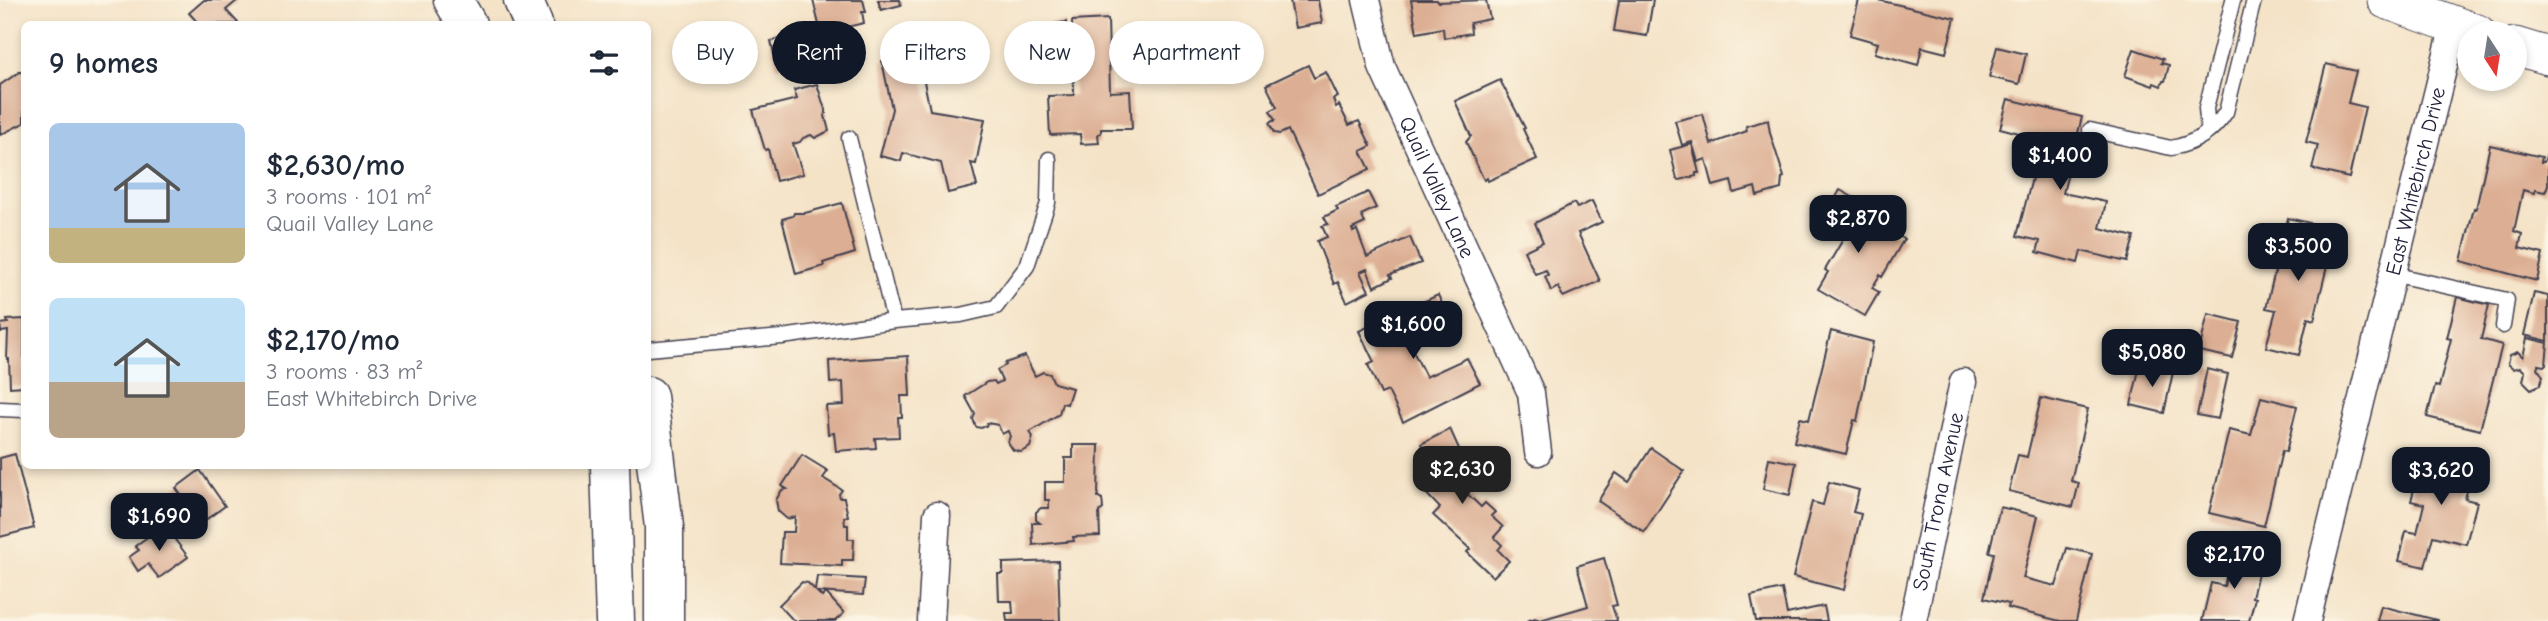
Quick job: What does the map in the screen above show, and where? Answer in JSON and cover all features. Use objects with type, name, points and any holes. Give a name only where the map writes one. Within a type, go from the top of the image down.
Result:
[{"type":"main road","points":[[453,0],[465,21]]},
{"type":"main road","points":[[523,0],[533,21]]},
{"type":"main road","points":[[2386,0],[2457,26]]},
{"type":"main road","points":[[2527,50],[2548,56]]},
{"type":"main road","points":[[651,421],[664,527],[664,621]]},
{"type":"main road","points":[[610,469],[615,621]]},
{"type":"street","name":"Quail Valley Lane","points":[[1366,0],[1382,67],[1531,393],[1538,452]]},
{"type":"street","name":"East Whitebirch Drive","points":[[2307,621],[2392,274],[2457,59]]},
{"type":"street","name":"South Trona Avenue","points":[[1913,621],[1963,382]]},
{"type":"street","points":[[931,621],[937,515]]},
{"type":"lane","points":[[2208,132],[2206,108],[2233,0]]},
{"type":"lane","points":[[2090,130],[2171,148],[2184,146],[2208,132],[2226,112],[2254,0]]},
{"type":"lane","points":[[849,138],[894,321]]},
{"type":"lane","points":[[651,349],[782,337],[894,321],[961,315],[996,307],[1027,266],[1048,203],[1049,159]]},
{"type":"lane","points":[[2392,274],[2507,300],[2503,326]]},
{"type":"lane","points":[[0,409],[21,410]]},
{"type":"building","points":[[204,0],[238,0],[226,10],[236,21],[196,21],[189,13]]},
{"type":"building","points":[[813,0],[863,0],[866,12],[862,12],[864,21],[818,21]]},
{"type":"building","points":[[878,0],[900,0],[901,5],[881,10]]},
{"type":"building","points":[[1290,0],[1318,0],[1322,23],[1295,28]]},
{"type":"building","points":[[1411,0],[1486,0],[1490,19],[1470,23],[1471,33],[1444,38],[1443,28],[1417,33]]},
{"type":"building","points":[[1619,0],[1653,0],[1647,36],[1614,31]]},
{"type":"building","points":[[1859,0],[1878,0],[1955,18],[1946,53],[1922,47],[1918,65],[1875,53],[1878,43],[1850,35]]},
{"type":"building","points":[[1108,19],[1110,92],[1130,91],[1132,129],[1101,129],[1098,134],[1099,143],[1081,144],[1080,134],[1050,135],[1048,96],[1074,95],[1074,84],[1095,84],[1095,21],[1072,21]]},
{"type":"building","points":[[1997,47],[2026,54],[2019,84],[1989,77]]},
{"type":"building","points":[[2134,49],[2163,59],[2161,63],[2169,65],[2161,86],[2154,83],[2153,86],[2125,76]]},
{"type":"building","points":[[2326,64],[2356,71],[2348,103],[2365,107],[2349,178],[2312,169],[2318,145],[2306,142]]},
{"type":"building","points":[[1308,65],[1314,78],[1326,72],[1338,97],[1333,99],[1336,107],[1339,105],[1349,125],[1359,121],[1371,146],[1361,151],[1370,169],[1318,194],[1288,130],[1280,134],[1274,133],[1269,123],[1275,120],[1270,111],[1277,107],[1266,85]]},
{"type":"building","points":[[21,71],[21,124],[0,135],[0,85]]},
{"type":"building","points":[[1500,80],[1525,128],[1523,129],[1537,159],[1488,181],[1487,178],[1484,180],[1466,142],[1471,136],[1455,101]]},
{"type":"building","points":[[817,84],[829,131],[815,138],[811,135],[793,144],[803,174],[776,181],[768,149],[765,150],[753,110],[797,99],[794,90]]},
{"type":"building","points":[[887,84],[925,84],[930,110],[985,119],[976,164],[971,163],[977,186],[948,193],[941,163],[903,153],[901,161],[880,156],[892,109]]},
{"type":"building","points":[[2008,99],[2082,117],[2063,193],[2106,202],[2100,228],[2134,237],[2127,262],[2081,251],[2078,263],[2037,252],[2040,241],[2017,236],[2036,163],[2044,165],[2050,141],[2000,128]]},
{"type":"building","points":[[1703,114],[1711,144],[1747,131],[1746,126],[1768,120],[1784,177],[1781,189],[1757,196],[1755,187],[1734,193],[1731,181],[1713,186],[1706,159],[1698,162],[1692,142],[1682,145],[1675,121]]},
{"type":"building","points":[[1692,144],[1699,173],[1696,173],[1696,176],[1677,179],[1670,150]]},
{"type":"building","points":[[2490,145],[2542,157],[2541,162],[2544,162],[2548,151],[2548,185],[2545,192],[2523,190],[2514,231],[2522,234],[2519,248],[2543,254],[2537,281],[2461,261]]},
{"type":"building","points":[[1840,190],[1870,207],[1864,216],[1904,239],[1882,277],[1880,275],[1872,288],[1879,292],[1865,316],[1818,289],[1828,272],[1825,270],[1848,231],[1824,218]]},
{"type":"building","points":[[1368,192],[1376,208],[1361,215],[1365,223],[1352,229],[1353,232],[1357,230],[1367,257],[1410,237],[1421,263],[1390,275],[1392,278],[1374,287],[1367,269],[1360,272],[1369,291],[1347,302],[1338,282],[1334,284],[1317,241],[1327,237],[1322,226],[1328,224],[1324,217],[1338,210],[1336,207]]},
{"type":"building","points":[[1592,201],[1602,222],[1578,233],[1600,281],[1563,297],[1558,287],[1551,291],[1545,276],[1548,275],[1546,270],[1535,274],[1524,251],[1543,242],[1535,223],[1574,203],[1577,208]]},
{"type":"building","points":[[842,203],[855,253],[796,274],[782,219],[793,216],[794,213],[805,213]]},
{"type":"building","points":[[2288,218],[2336,229],[2314,320],[2308,318],[2299,355],[2266,347],[2276,310],[2266,308]]},
{"type":"building","points":[[2534,293],[2548,296],[2548,341],[2524,335]]},
{"type":"building","points":[[1438,295],[1450,321],[1408,341],[1426,377],[1467,358],[1480,383],[1403,422],[1388,391],[1381,394],[1368,365],[1374,362],[1359,331]]},
{"type":"building","points":[[2457,297],[2489,305],[2481,339],[2502,345],[2480,430],[2427,417],[2435,386],[2439,387],[2451,339],[2447,338]]},
{"type":"building","points":[[2208,314],[2241,322],[2232,358],[2199,351]]},
{"type":"building","points":[[21,319],[21,386],[10,387],[8,331],[1,332],[0,324],[8,323],[7,320]]},
{"type":"building","points":[[1831,331],[1873,342],[1857,421],[1854,420],[1846,454],[1794,442],[1800,418],[1809,420]]},
{"type":"building","points":[[2527,338],[2548,343],[2546,364],[2538,365],[2537,368],[2543,376],[2540,385],[2531,389],[2523,381],[2525,372],[2520,367],[2514,369],[2508,364],[2510,355],[2518,352],[2523,357]]},
{"type":"building","points":[[908,356],[910,396],[901,396],[899,437],[875,438],[876,448],[836,451],[834,433],[828,434],[826,406],[844,405],[843,382],[830,383],[829,361]]},
{"type":"building","points":[[1025,356],[1035,376],[1043,372],[1050,374],[1054,383],[1072,388],[1067,404],[1062,403],[1059,414],[1030,432],[1033,437],[1030,447],[1021,452],[1013,450],[1008,442],[1008,431],[1002,434],[998,425],[987,423],[981,428],[976,427],[973,419],[975,414],[965,396],[987,382],[994,381],[996,384],[1002,381],[997,370],[1006,365],[1005,363]]},
{"type":"building","points":[[2140,365],[2173,372],[2164,413],[2131,405]]},
{"type":"building","points":[[2207,369],[2228,374],[2218,419],[2197,415]]},
{"type":"building","points":[[2261,397],[2297,406],[2286,452],[2282,451],[2264,526],[2209,513],[2229,430],[2251,435]]},
{"type":"building","points":[[2041,398],[2088,409],[2071,481],[2079,483],[2073,507],[2009,491],[2018,455],[2027,457]]},
{"type":"building","points":[[1450,429],[1465,462],[1452,469],[1457,478],[1449,484],[1456,491],[1460,487],[1481,507],[1485,503],[1495,512],[1491,516],[1503,527],[1494,537],[1502,545],[1498,550],[1509,561],[1493,577],[1467,552],[1470,549],[1433,515],[1440,508],[1423,490],[1437,475],[1421,444]]},
{"type":"building","points":[[1073,445],[1099,445],[1098,497],[1102,499],[1103,509],[1099,512],[1100,536],[1073,537],[1074,541],[1033,545],[1032,523],[1040,523],[1036,520],[1036,512],[1041,508],[1049,508],[1049,500],[1045,500],[1045,482],[1065,482],[1065,458],[1073,458]]},
{"type":"building","points":[[1651,448],[1684,471],[1644,532],[1598,501],[1616,473],[1629,482]]},
{"type":"building","points":[[2437,450],[2475,459],[2465,499],[2477,502],[2466,544],[2433,536],[2425,567],[2399,561],[2406,531],[2417,533],[2424,504],[2411,501],[2418,473],[2431,476]]},
{"type":"building","points":[[15,454],[34,528],[0,537],[0,458]]},
{"type":"building","points":[[802,455],[828,471],[823,478],[842,490],[839,494],[840,498],[844,498],[848,516],[844,517],[845,525],[848,525],[848,539],[854,539],[853,560],[842,560],[842,566],[780,563],[782,532],[794,532],[795,517],[787,519],[778,511],[776,500],[782,490],[787,489],[782,486]]},
{"type":"building","points":[[1769,458],[1796,463],[1790,495],[1763,489]]},
{"type":"building","points":[[200,470],[225,506],[201,523],[176,488]]},
{"type":"building","points":[[1829,482],[1859,490],[1853,512],[1861,514],[1844,590],[1793,577],[1812,502],[1823,505]]},
{"type":"building","points":[[2000,507],[2038,516],[2023,578],[2056,586],[2067,548],[2092,554],[2076,621],[2060,621],[2008,608],[2009,604],[1984,598],[1994,553],[1989,552]]},
{"type":"building","points":[[164,525],[188,557],[159,578],[148,564],[138,571],[129,557],[139,550],[135,546]]},
{"type":"building","points":[[2233,550],[2262,558],[2249,621],[2202,621],[2211,583],[2224,586]]},
{"type":"building","points":[[1604,558],[1617,605],[1612,606],[1617,621],[1526,621],[1535,618],[1540,620],[1588,606],[1577,566]]},
{"type":"building","points":[[1058,561],[1060,621],[1007,621],[1006,613],[1013,613],[1012,601],[999,601],[998,574],[1003,574],[1003,563]]},
{"type":"building","points":[[817,576],[865,579],[863,595],[817,592],[822,597],[826,593],[844,613],[835,621],[794,621],[779,605],[802,582],[808,583],[815,590]]},
{"type":"building","points":[[1782,589],[1787,614],[1824,606],[1827,621],[1756,621],[1751,596]]},
{"type":"building","points":[[2381,606],[2437,620],[2437,621],[2377,621]]}]
